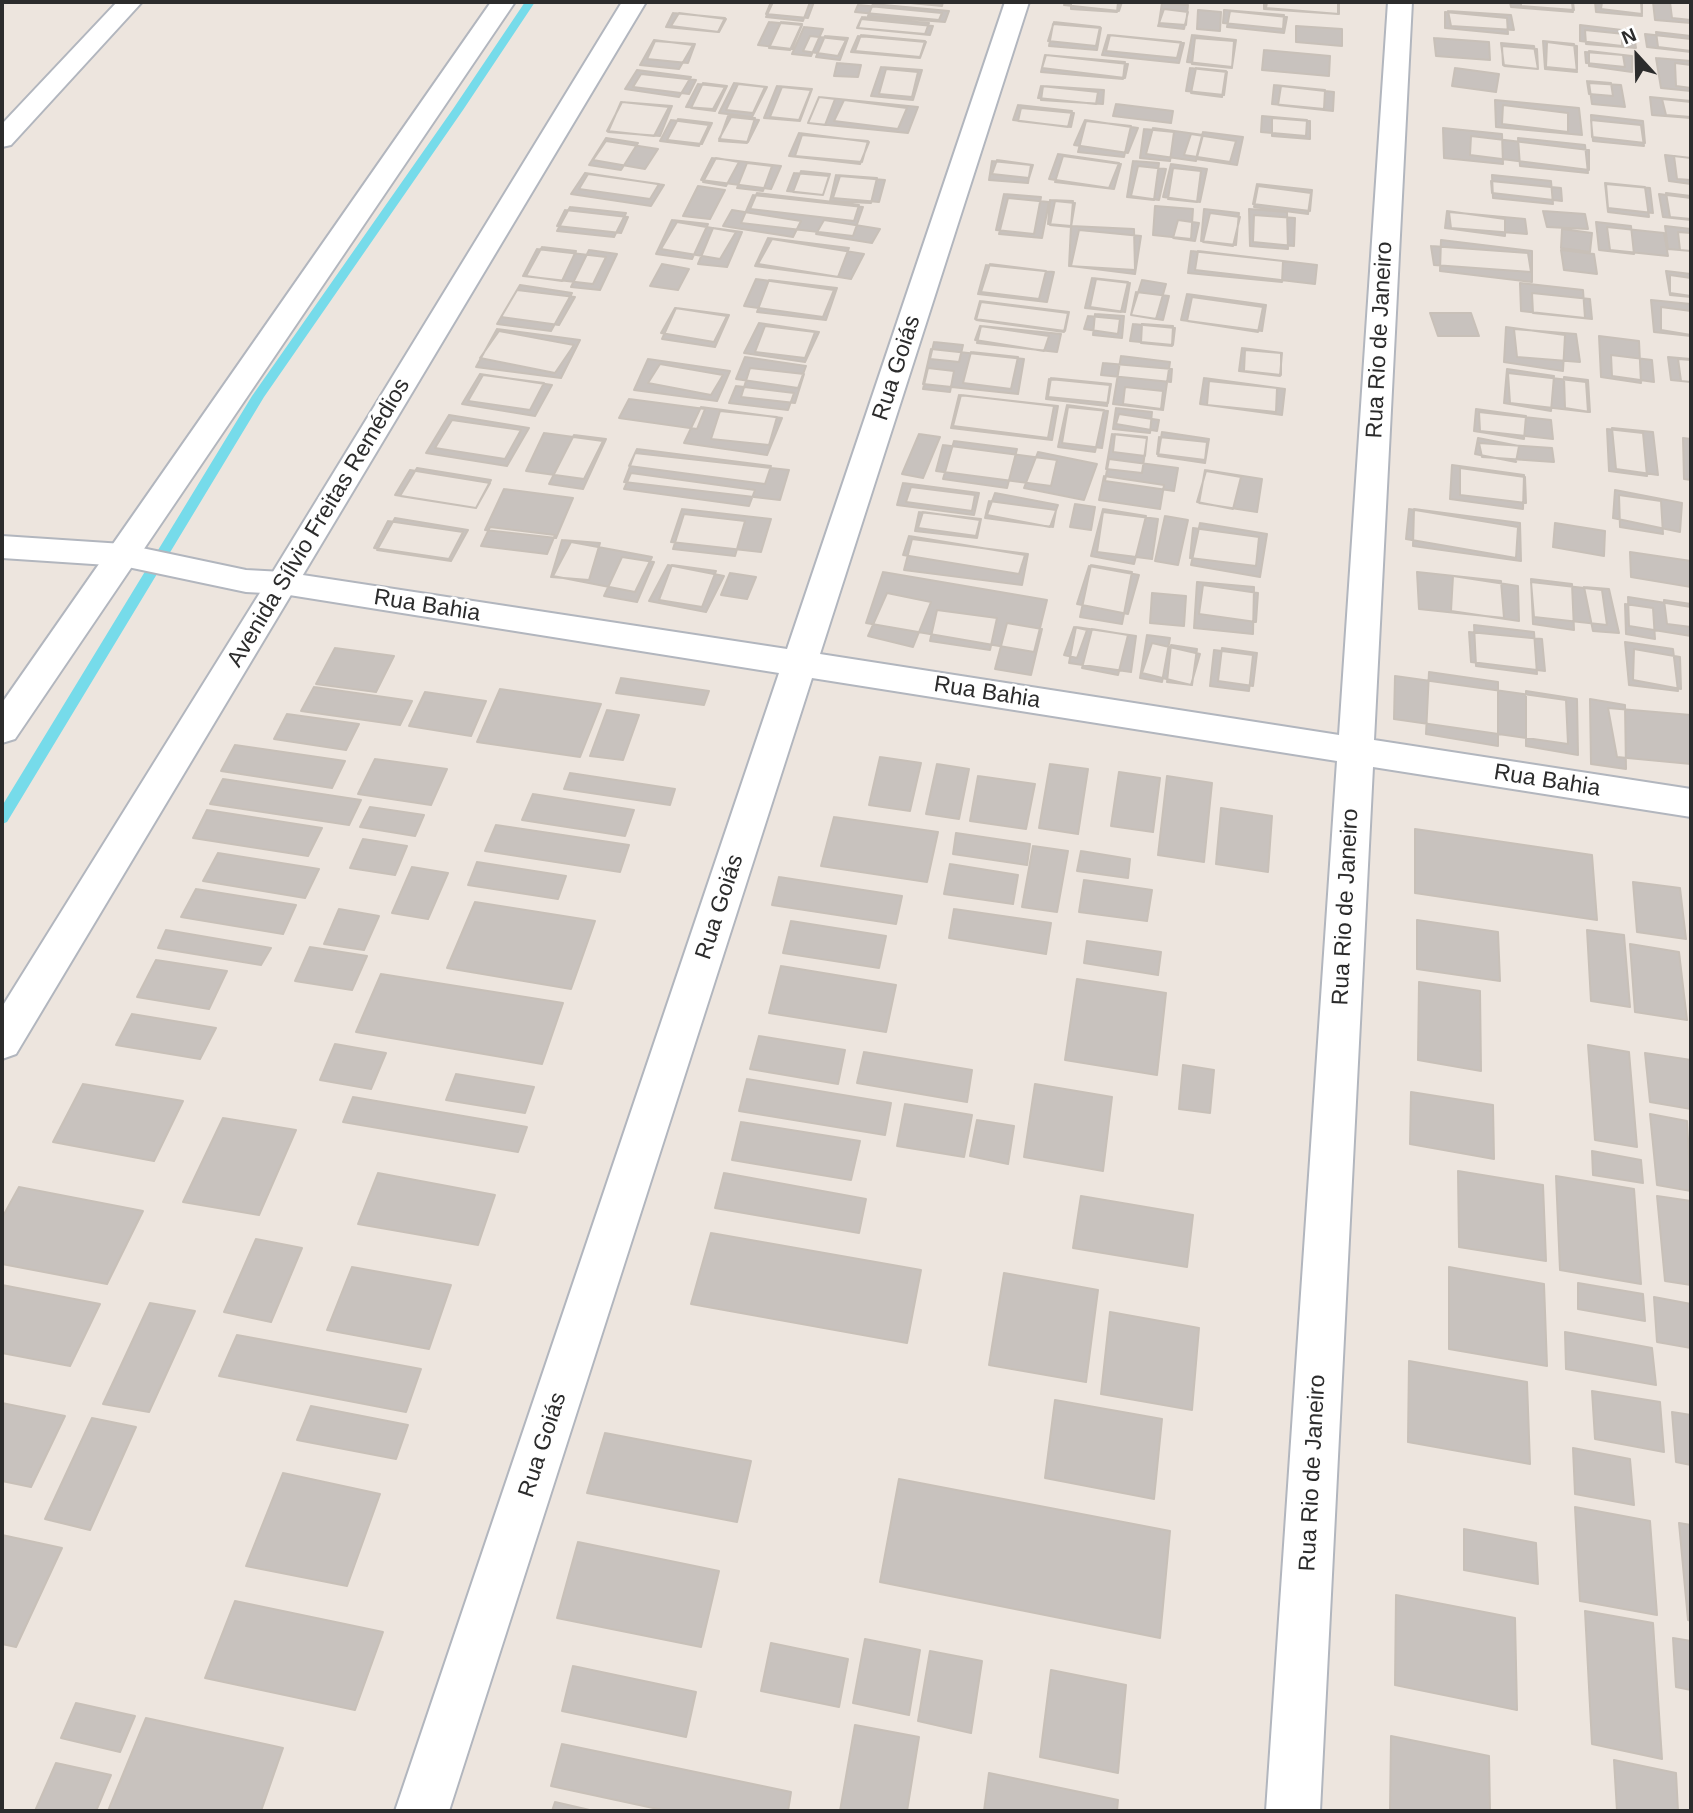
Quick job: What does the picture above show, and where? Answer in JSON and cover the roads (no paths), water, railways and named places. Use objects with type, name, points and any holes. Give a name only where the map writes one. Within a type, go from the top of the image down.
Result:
[{"type":"street","points":[[2,139],[130,2]]},
{"type":"street","points":[[2,730],[136,558],[503,2]]},
{"type":"street","name":"Avenida Sílvio Freitas Remédios","points":[[2,1042],[634,2]]},
{"type":"street","name":"Rua Goiás","points":[[422,1811],[1017,2]]},
{"type":"street","name":"Rua Rio de Janeiro","points":[[1293,1811],[1400,2]]},
{"type":"street","name":"Rua Bahia","points":[[2,547],[136,558],[246,581],[283,583],[1691,803]]},
{"type":"waterway","points":[[2,818],[258,396],[458,110],[530,2]]}]
